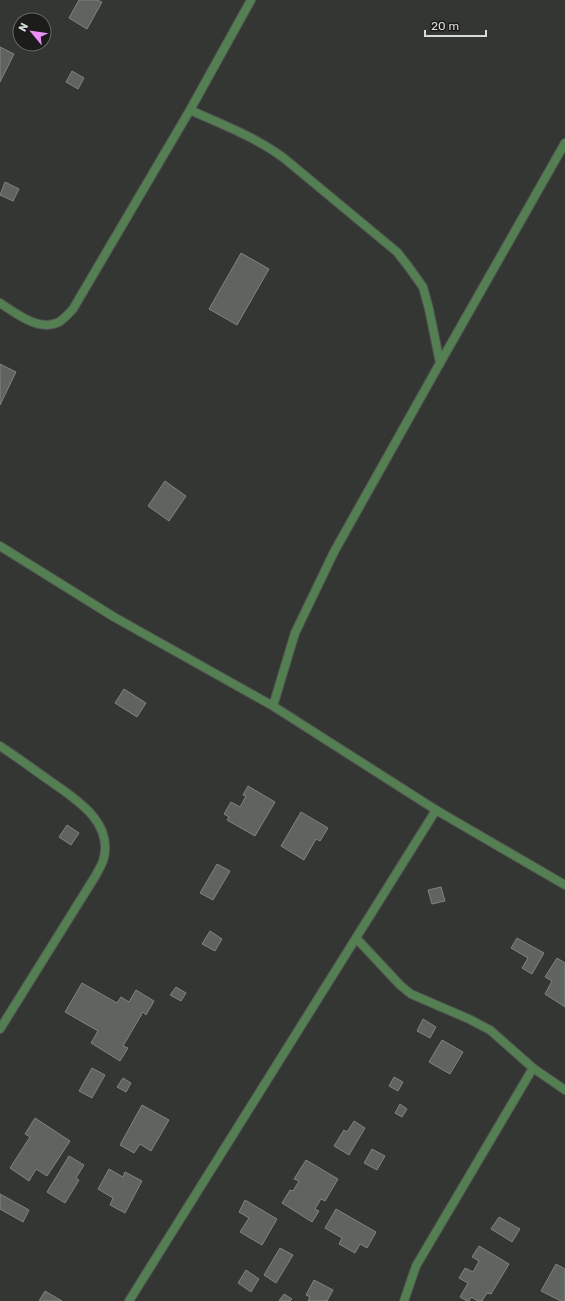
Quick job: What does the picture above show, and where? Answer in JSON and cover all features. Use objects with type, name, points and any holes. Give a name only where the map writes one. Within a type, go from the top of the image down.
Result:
[{"type":"street","points":[[0,304],[29,321],[48,326],[60,322],[73,309],[190,110],[251,0]]},
{"type":"street","points":[[190,110],[256,139],[269,147],[397,252],[423,287],[440,363]]},
{"type":"street","points":[[273,706],[295,633],[334,552],[565,143]]},
{"type":"street","points":[[0,546],[114,617],[273,706],[436,810],[565,886]]},
{"type":"street","points":[[0,746],[79,801],[99,824],[105,846],[103,861],[96,875],[0,1029]]},
{"type":"street","points":[[129,1301],[436,810]]},
{"type":"street","points":[[356,938],[400,986],[411,994],[469,1019],[490,1030],[533,1068],[565,1090]]},
{"type":"street","points":[[404,1301],[416,1266],[533,1068]]},
{"type":"building","points":[[79,0],[97,0],[102,2],[87,29],[69,18]]},
{"type":"building","points":[[0,47],[14,54],[0,82]]},
{"type":"building","points":[[72,71],[84,78],[78,89],[66,82]]},
{"type":"building","points":[[5,182],[19,189],[13,201],[0,195]]},
{"type":"building","points":[[241,253],[269,269],[237,325],[209,309]]},
{"type":"building","points":[[0,364],[16,372],[0,405]]},
{"type":"building","points":[[165,481],[186,496],[169,521],[148,506]]},
{"type":"building","points":[[124,689],[146,703],[137,717],[115,703]]},
{"type":"building","points":[[248,786],[275,802],[255,836],[227,820],[229,817],[224,814],[231,802],[240,807],[246,796],[243,795]]},
{"type":"building","points":[[301,812],[328,828],[320,841],[316,839],[304,860],[281,846]]},
{"type":"building","points":[[67,825],[79,833],[71,845],[59,837]]},
{"type":"building","points":[[217,864],[230,871],[213,900],[200,893]]},
{"type":"building","points":[[441,887],[445,901],[432,904],[428,890]]},
{"type":"building","points":[[210,931],[222,939],[215,951],[202,944]]},
{"type":"building","points":[[517,938],[544,953],[532,974],[522,968],[528,958],[511,948]]},
{"type":"building","points":[[557,958],[565,963],[565,1007],[545,994],[552,981],[545,977]]},
{"type":"building","points":[[82,983],[117,1003],[121,997],[129,1002],[136,990],[154,1001],[146,1015],[143,1012],[123,1046],[128,1048],[120,1061],[91,1043],[98,1031],[65,1012]]},
{"type":"building","points":[[176,987],[186,993],[181,1001],[170,995]]},
{"type":"building","points":[[423,1019],[436,1027],[430,1038],[417,1031]]},
{"type":"building","points":[[442,1040],[463,1052],[450,1074],[429,1062]]},
{"type":"building","points":[[92,1068],[105,1075],[92,1098],[79,1091]]},
{"type":"building","points":[[394,1077],[403,1082],[398,1091],[389,1086]]},
{"type":"building","points":[[123,1078],[131,1083],[126,1092],[117,1087]]},
{"type":"building","points":[[400,1104],[407,1109],[402,1117],[395,1113]]},
{"type":"building","points":[[142,1105],[169,1120],[151,1151],[140,1144],[134,1153],[120,1145]]},
{"type":"building","points":[[35,1118],[70,1141],[47,1176],[36,1169],[29,1181],[10,1168],[30,1137],[25,1134]]},
{"type":"building","points":[[354,1121],[365,1128],[349,1155],[334,1146],[344,1130],[347,1132]]},
{"type":"building","points":[[372,1149],[385,1156],[377,1170],[364,1163]]},
{"type":"building","points":[[69,1156],[84,1165],[76,1178],[79,1180],[65,1203],[47,1192]]},
{"type":"building","points":[[306,1160],[338,1179],[325,1201],[321,1199],[315,1209],[319,1211],[312,1222],[282,1203],[290,1190],[293,1191],[299,1181],[294,1179]]},
{"type":"building","points":[[109,1169],[123,1177],[125,1172],[142,1181],[125,1213],[110,1205],[113,1198],[98,1189]]},
{"type":"building","points":[[0,1194],[29,1210],[23,1222],[0,1209]]},
{"type":"building","points":[[245,1200],[277,1219],[262,1245],[240,1232],[249,1218],[239,1212]]},
{"type":"building","points":[[336,1209],[376,1232],[367,1248],[360,1244],[355,1253],[339,1244],[342,1238],[325,1228]]},
{"type":"building","points":[[499,1217],[520,1229],[512,1242],[491,1229]]},
{"type":"building","points":[[479,1246],[509,1264],[491,1294],[487,1293],[482,1301],[478,1301],[471,1297],[469,1301],[467,1301],[460,1297],[468,1283],[459,1278],[465,1268],[473,1272],[479,1261],[472,1257]]},
{"type":"building","points":[[280,1248],[293,1255],[276,1283],[264,1275]]},
{"type":"building","points":[[556,1264],[565,1269],[565,1301],[561,1301],[541,1291]]},
{"type":"building","points":[[246,1270],[259,1279],[251,1292],[238,1283]]},
{"type":"building","points":[[314,1280],[333,1290],[327,1301],[308,1301],[310,1297],[306,1295]]},
{"type":"building","points":[[45,1291],[62,1301],[39,1301]]},
{"type":"building","points":[[284,1294],[292,1299],[290,1301],[279,1301]]}]
